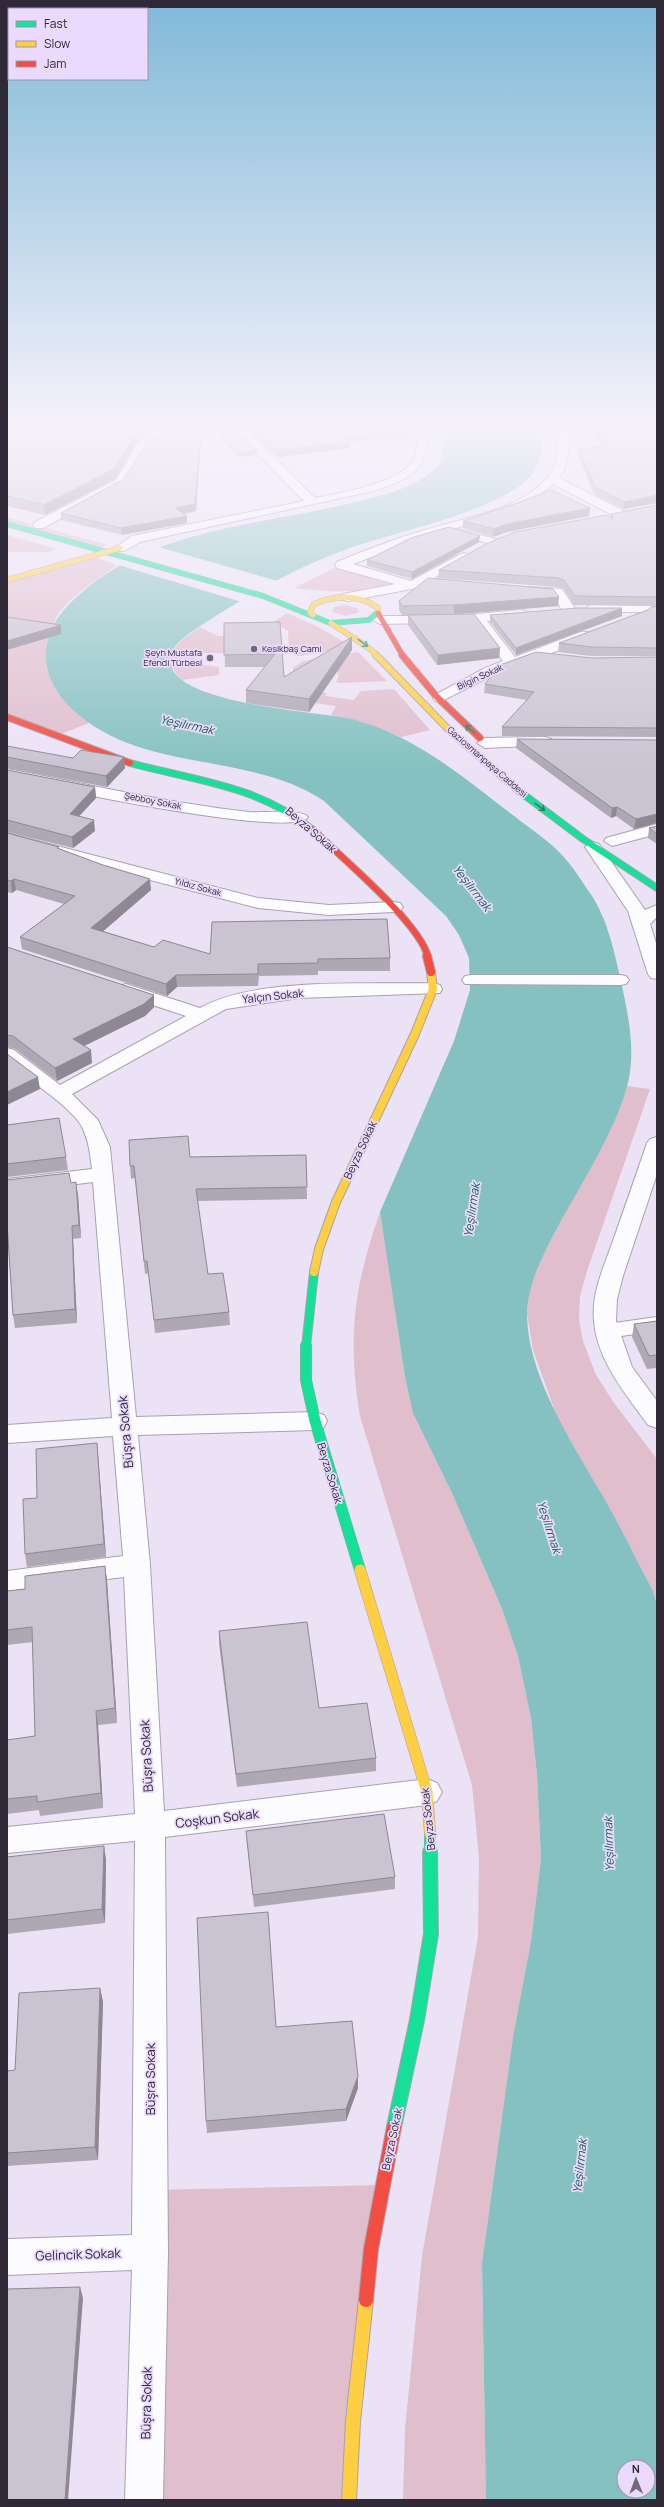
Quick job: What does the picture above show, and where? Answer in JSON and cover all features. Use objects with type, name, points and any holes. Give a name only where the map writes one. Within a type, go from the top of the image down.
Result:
[{"type":"main road","points":[[67,541],[95,549]]},
{"type":"main road","points":[[89,541],[111,548],[140,553],[267,589],[279,591]]},
{"type":"main road","points":[[7,573],[95,549],[111,548]]},
{"type":"main road","points":[[7,580],[111,548]]},
{"type":"main road","name":"Gaziosmanpaşa Caddesi","points":[[111,548],[129,558],[257,594],[330,623],[367,645],[397,673],[467,748],[512,786],[609,844],[657,888]]},
{"type":"main road","points":[[308,596],[342,597],[371,602],[379,614],[369,620],[360,622],[330,623]]},
{"type":"main road","points":[[312,615],[310,612],[314,604],[342,597]]},
{"type":"main road","name":"Gaziosmanpaşa Caddesi","points":[[379,614],[390,641],[440,698],[491,748]]},
{"type":"main road","name":"Beyza Sokak","points":[[7,717],[114,758],[270,798],[300,817],[409,923],[426,950],[432,971],[433,989],[415,1034],[336,1202],[319,1249],[310,1292],[306,1336],[306,1380],[315,1421],[427,1792],[432,1861],[431,1934],[417,2020],[382,2185],[371,2249],[353,2421],[349,2500]]},
{"type":"street","points":[[111,548],[133,541]]},
{"type":"street","points":[[402,541],[341,564],[415,583],[445,584]]},
{"type":"street","points":[[379,614],[415,583],[498,541]]},
{"type":"street","points":[[342,597],[415,583]]},
{"type":"street","points":[[511,590],[557,592],[562,611],[654,610]]},
{"type":"street","points":[[616,623],[654,610]]},
{"type":"street","points":[[379,614],[434,621],[533,613]]},
{"type":"street","points":[[478,618],[512,663]]},
{"type":"street","name":"Bilgin Sokak","points":[[440,698],[464,683],[602,629]]},
{"type":"street","points":[[535,654],[562,658]]},
{"type":"street","points":[[491,748],[560,742]]},
{"type":"street","name":"Şebboy Sokak","points":[[7,774],[217,813],[261,818],[300,817]]},
{"type":"street","points":[[657,829],[609,844],[628,895],[642,923],[657,974]]},
{"type":"street","name":"Yıldız Sokak","points":[[7,838],[258,903],[329,910],[394,907]]},
{"type":"street","points":[[642,923],[648,915],[657,910]]},
{"type":"street","points":[[471,980],[620,980]]},
{"type":"street","points":[[111,985],[201,1015]]},
{"type":"street","name":"Yalçın Sokak","points":[[60,1093],[220,1005],[265,995],[433,989]]},
{"type":"street","name":"Büşra Sokak","points":[[7,1054],[76,1106],[91,1124],[100,1147],[103,1174],[137,1565],[150,1826],[150,2252],[144,2500]]},
{"type":"street","points":[[657,1143],[607,1293],[606,1321],[607,1331],[621,1370],[657,1420]]},
{"type":"street","points":[[7,1186],[103,1174]]},
{"type":"street","points":[[7,1434],[125,1426],[315,1421]]},
{"type":"street","points":[[7,1581],[137,1565]]},
{"type":"street","name":"Coşkun Sokak","points":[[7,1840],[150,1826],[427,1792]]},
{"type":"street","name":"Gelincik Sokak","points":[[7,2257],[150,2252]]},
{"type":"lane","points":[[607,1331],[657,1324]]},
{"type":"shaded area","points":[[7,541],[28,541],[57,549],[47,552],[7,552]]},
{"type":"shaded area","points":[[67,541],[94,541],[108,545],[95,549]]},
{"type":"shaded area","points":[[91,556],[117,565],[71,599],[59,613],[54,621],[46,650],[46,663],[54,686],[69,705],[89,723],[56,736],[7,717],[7,580]]},
{"type":"shaded area","points":[[341,565],[402,582],[388,586],[348,591],[321,591],[294,588]]},
{"type":"shaded area","points":[[345,605],[357,608],[359,612],[346,616],[332,612],[334,607]]},
{"type":"shaded area","points":[[287,613],[318,627],[353,647],[299,656],[295,655],[292,653],[289,646],[288,631],[274,622]]},
{"type":"shaded area","points":[[200,627],[218,636],[224,636],[226,653],[196,653],[196,664],[219,667],[219,675],[182,680],[174,671],[171,663],[173,650],[185,638]]},
{"type":"shaded area","points":[[358,652],[387,681],[339,683],[336,682],[339,676],[337,671],[293,672],[293,668],[303,661]]},
{"type":"shaded area","points":[[394,689],[430,730],[401,737],[366,723],[331,715],[336,706],[307,702],[315,691],[327,693],[325,696],[354,700],[361,691]]},
{"type":"shaded area","points":[[627,1086],[650,1089],[587,1271],[580,1296],[579,1320],[583,1341],[596,1375],[614,1403],[657,1459],[657,1605],[653,1591],[610,1509],[557,1417],[533,1350],[527,1314],[529,1289],[541,1258],[607,1133]]},
{"type":"shaded area","points":[[380,1212],[405,1377],[413,1412],[452,1493],[502,1609],[518,1656],[531,1718],[537,1775],[541,1859],[531,1941],[513,2037],[482,2263],[486,2500],[403,2500],[405,2429],[422,2256],[478,1937],[479,1858],[472,1785],[360,1416],[354,1362],[355,1312],[364,1264]]},
{"type":"shaded area","points":[[382,2185],[349,2500],[144,2500],[150,2190]]},
{"type":"water","name":"Yeşilırmak","points":[[179,541],[373,541],[314,562],[261,589],[199,627],[180,641],[171,653],[170,660],[176,675],[194,687],[219,696],[280,709],[352,719],[375,726],[418,747],[438,759],[556,849],[577,874],[598,906],[614,951],[622,986],[631,1039],[630,1072],[626,1090],[600,1151],[557,1228],[536,1271],[530,1293],[527,1317],[530,1342],[536,1366],[546,1391],[570,1439],[626,1538],[653,1591],[657,1605],[657,2500],[486,2500],[482,2263],[513,2037],[531,1941],[541,1859],[537,1775],[531,1718],[518,1656],[502,1609],[452,1493],[413,1413],[405,1377],[380,1212],[454,1041],[470,990],[469,958],[459,935],[446,916],[324,801],[296,786],[265,775],[169,755],[137,746],[107,734],[80,716],[58,693],[49,675],[46,655],[47,644],[57,619],[67,606],[87,588],[114,569],[144,554]]},
{"type":"pier","points":[[155,546],[281,582],[242,602],[115,564]]},
{"type":"building","points":[[405,541],[471,541],[412,572],[367,560]]},
{"type":"building","points":[[493,541],[657,541],[657,597],[575,596],[564,580],[558,578],[439,570]]},
{"type":"building","points":[[428,578],[553,589],[559,597],[454,605],[402,606],[399,601]]},
{"type":"building","points":[[657,606],[657,648],[592,647],[559,643],[648,610],[651,607]]},
{"type":"building","points":[[578,608],[622,608],[516,648],[490,615]]},
{"type":"building","points":[[474,614],[500,648],[438,655],[408,615]]},
{"type":"building","points":[[7,617],[61,625],[7,641]]},
{"type":"building","points":[[280,622],[284,677],[352,637],[309,699],[246,690],[275,654],[224,655],[224,623]]},
{"type":"building","points":[[536,652],[592,658],[657,657],[657,728],[502,727],[534,692],[485,684],[500,665]]},
{"type":"building","points":[[517,739],[657,740],[657,814],[636,819],[617,807],[612,808]]},
{"type":"building","points":[[7,746],[73,758],[81,750],[124,757],[106,776],[7,757]]},
{"type":"building","points":[[7,770],[95,787],[70,814],[94,820],[72,837],[7,820]]},
{"type":"building","points":[[657,826],[657,834],[649,828]]},
{"type":"building","points":[[7,833],[59,847],[57,848],[103,865],[150,879],[91,928],[154,947],[163,940],[210,954],[212,922],[387,919],[390,958],[318,959],[318,963],[258,964],[258,974],[176,975],[166,984],[20,937],[75,896],[14,879],[11,881],[7,880]]},
{"type":"building","points":[[7,947],[154,995],[144,1004],[73,1039],[91,1050],[55,1068],[13,1036],[7,1035]]},
{"type":"building","points":[[7,1054],[38,1077],[7,1092]]},
{"type":"building","points":[[59,1118],[66,1157],[7,1164],[7,1125]]},
{"type":"building","points":[[188,1136],[190,1157],[306,1155],[307,1187],[196,1189],[208,1274],[223,1273],[229,1312],[154,1320],[147,1261],[144,1261],[134,1166],[130,1166],[129,1140]]},
{"type":"building","points":[[69,1173],[71,1183],[76,1182],[79,1225],[72,1226],[75,1309],[13,1315],[7,1222],[7,1180]]},
{"type":"building","points":[[657,1321],[657,1355],[649,1356],[634,1324]]},
{"type":"building","points":[[97,1443],[104,1544],[25,1554],[23,1499],[37,1498],[36,1449]]},
{"type":"building","points":[[105,1566],[115,1708],[96,1711],[101,1793],[37,1802],[37,1796],[7,1799],[7,1740],[35,1736],[32,1627],[7,1630],[7,1591],[25,1589],[25,1576]]},
{"type":"building","points":[[307,1622],[319,1708],[367,1703],[376,1758],[236,1774],[219,1631]]},
{"type":"building","points":[[384,1814],[395,1877],[253,1895],[246,1831]]},
{"type":"building","points":[[104,1846],[102,1909],[7,1920],[7,1857]]},
{"type":"building","points":[[268,1912],[276,2027],[352,2021],[358,2076],[346,2109],[206,2121],[197,1918]]},
{"type":"building","points":[[100,1988],[95,2147],[7,2153],[7,2071],[15,2070],[19,1993]]},
{"type":"building","points":[[80,2287],[65,2500],[7,2500],[7,2289]]},
{"type":"traffic: fast","points":[[67,541],[263,596],[330,623],[369,620],[378,612]]},
{"type":"traffic: fast","points":[[130,763],[227,786],[250,793],[273,802],[294,814],[313,830]]},
{"type":"traffic: fast","points":[[519,791],[583,839],[657,888]]},
{"type":"traffic: fast","points":[[314,1272],[306,1336],[306,1380],[315,1421],[360,1570]]},
{"type":"traffic: fast","points":[[394,2127],[417,2020],[431,1934],[430,1833]]},
{"type":"traffic: slow","points":[[7,580],[120,548]]},
{"type":"traffic: slow","points":[[313,615],[310,612],[314,604],[339,597],[355,597],[363,599],[378,608],[378,612]]},
{"type":"traffic: slow","points":[[331,623],[370,649],[450,731],[519,791]]},
{"type":"traffic: slow","points":[[314,1272],[319,1249],[336,1202],[415,1034],[433,989],[431,972]]},
{"type":"traffic: slow","points":[[360,1570],[427,1792],[430,1833]]},
{"type":"traffic: slow","points":[[349,2500],[353,2421],[366,2300]]},
{"type":"traffic: jam","points":[[378,613],[397,649],[422,681],[480,738]]},
{"type":"traffic: jam","points":[[7,717],[130,763]]},
{"type":"traffic: jam","points":[[313,830],[409,923],[426,950],[431,972]]},
{"type":"traffic: jam","points":[[366,2300],[371,2249],[394,2127]]},
{"type":"place","name":"Kesikbaş Cami","points":[[254,649]]},
{"type":"place","name":"Şeyh Mustafa Efendi Türbesi","points":[[210,658]]}]
